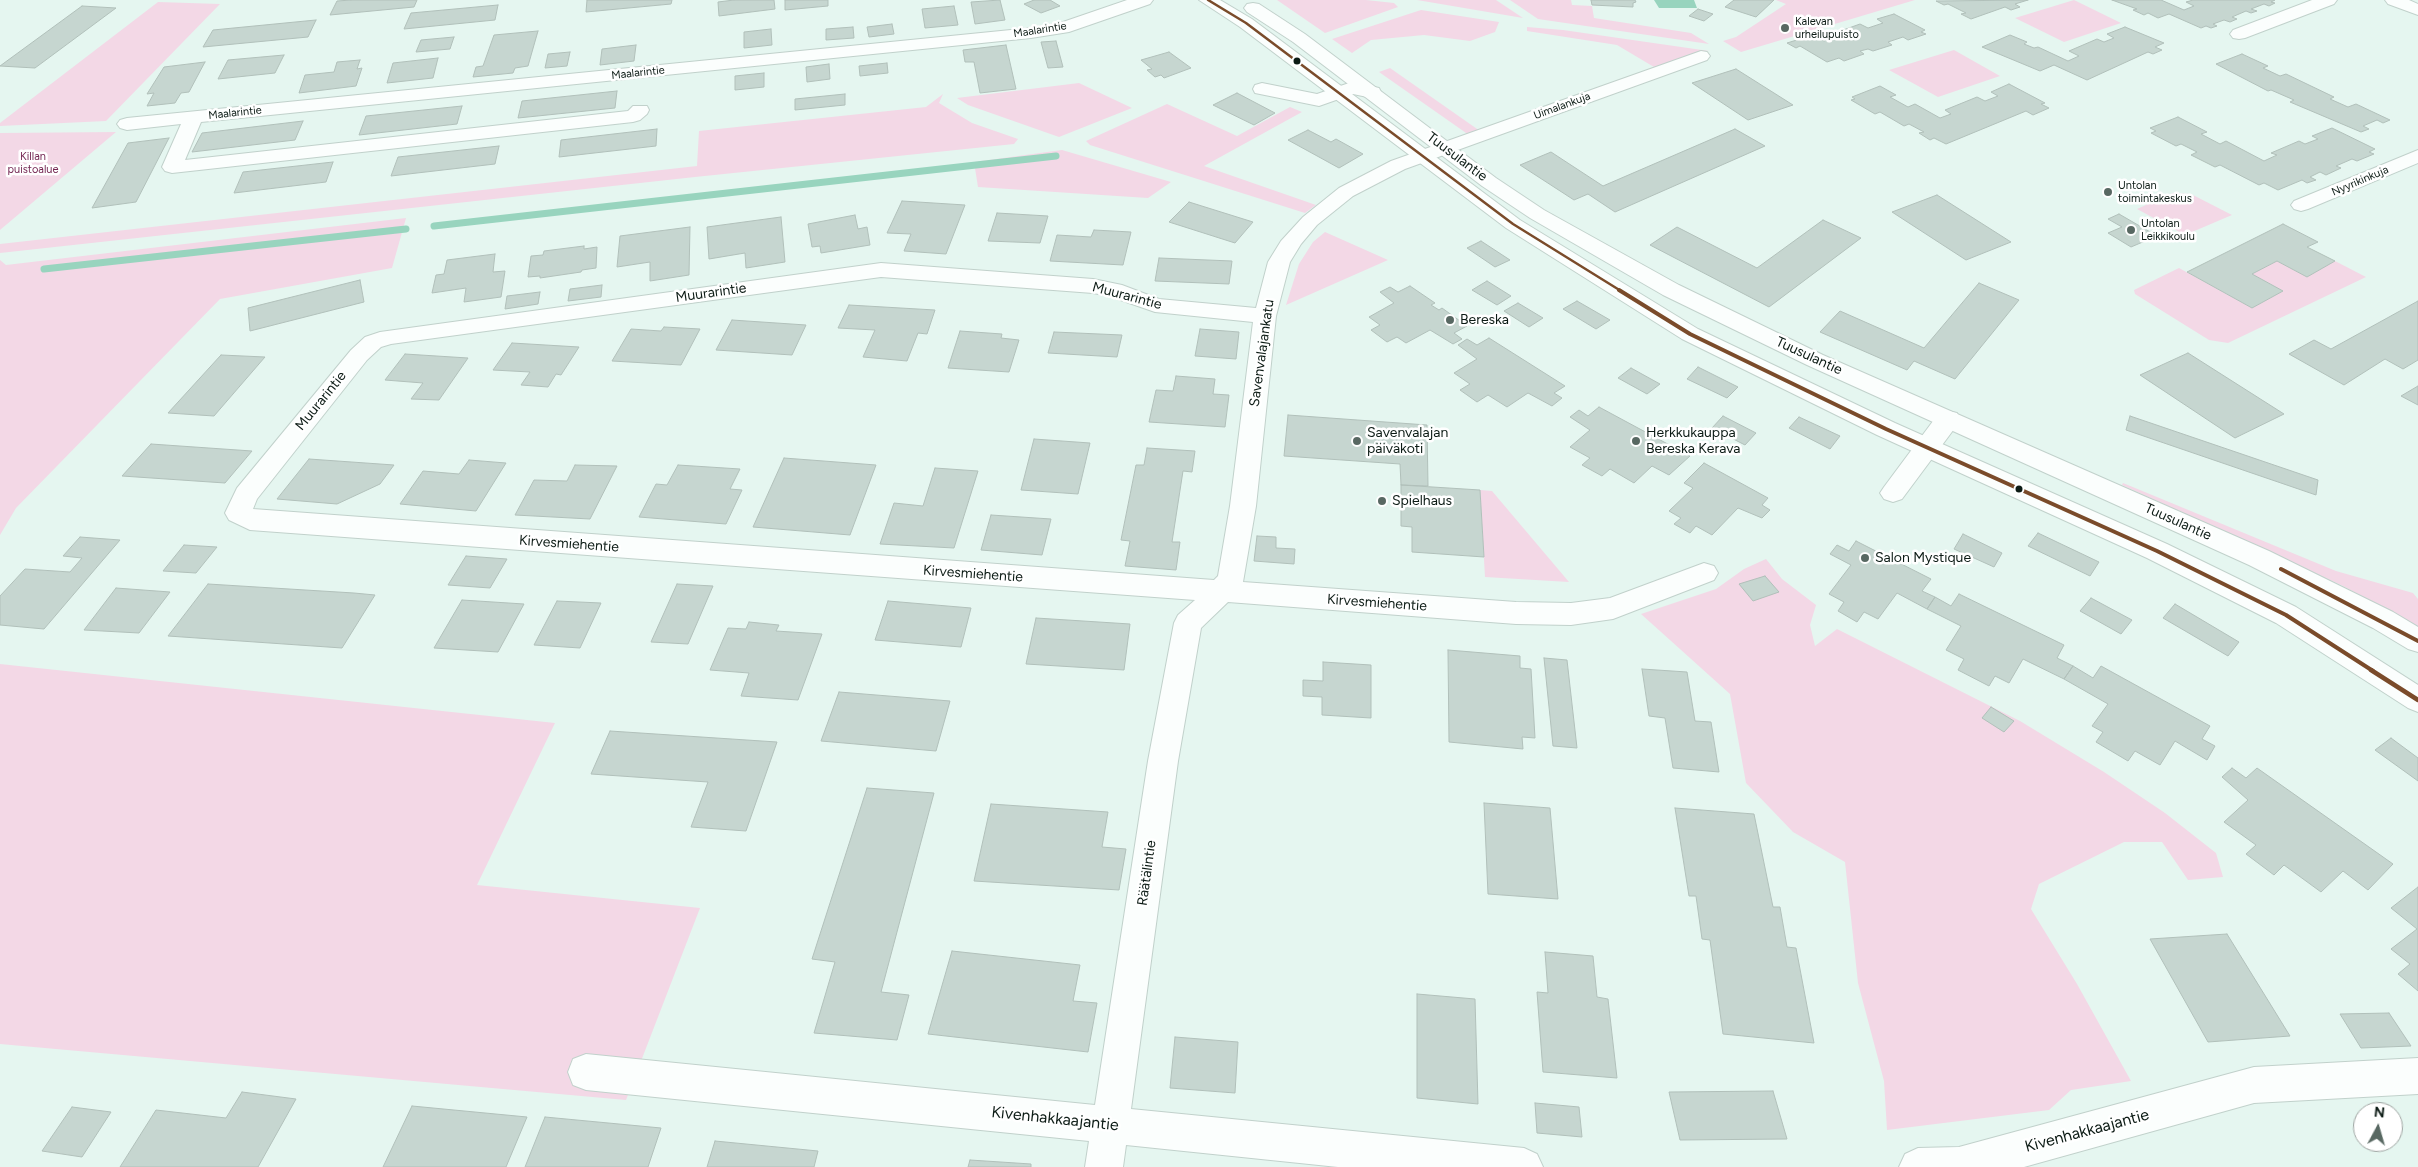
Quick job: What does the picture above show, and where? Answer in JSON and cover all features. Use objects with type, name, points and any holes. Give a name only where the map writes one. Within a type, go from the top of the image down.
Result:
[{"type":"street","name":"Maalarintie","points":[[127,124],[946,42],[1063,28],[1144,0]]},
{"type":"street","name":"Tuusulantie","points":[[1208,0],[1246,23],[1514,224],[1682,329],[1927,448],[2158,551],[2286,616],[2418,700]]},
{"type":"street","name":"Tuusulantie","points":[[1240,0],[1299,38],[1489,182],[1537,214],[1671,290],[1815,360],[2259,558],[2336,596],[2418,641]]},
{"type":"street","points":[[2239,34],[2328,0]]},
{"type":"street","points":[[2394,0],[2418,10]]},
{"type":"street","points":[[946,42],[944,31],[1049,20],[1080,6]]},
{"type":"street","name":"Uimalankuja","points":[[1423,156],[1701,56]]},
{"type":"street","points":[[1262,89],[1319,100],[1352,88],[1372,92]]},
{"type":"street","points":[[193,118],[172,168],[301,148],[633,116],[640,110]]},
{"type":"street","name":"Savenvalajankatu","points":[[1220,593],[1231,579],[1243,506],[1265,316],[1279,262],[1292,240],[1310,220],[1346,192],[1398,165],[1423,156]]},
{"type":"street","name":"Nyyrikinkuja","points":[[2301,205],[2418,156]]},
{"type":"street","name":"Muurarintie","points":[[238,513],[246,495],[359,355],[373,342],[388,337],[882,270],[1093,286],[1114,290],[1154,305],[1178,309],[1265,316]]},
{"type":"street","points":[[1893,493],[1948,419]]},
{"type":"street","name":"Kirvesmiehentie","points":[[238,513],[250,520],[1220,593],[1516,613],[1571,614],[1613,608],[1704,573]]},
{"type":"street","name":"Räätälintie","points":[[1104,1167],[1164,761],[1188,623],[1220,593]]},
{"type":"street","name":"Kivenhakkaajantie","points":[[586,1072],[1524,1167]]},
{"type":"street","name":"Kivenhakkaajantie","points":[[1918,1167],[1959,1166],[2254,1085],[2418,1076]]},
{"type":"green space","points":[[1277,0],[1366,0],[1394,3],[1398,7],[1325,33]]},
{"type":"green space","points":[[1417,0],[1496,0],[1523,18]]},
{"type":"green space","points":[[1510,0],[1571,0],[1572,5],[1592,6],[1594,18],[1691,33],[1709,44],[1538,19]]},
{"type":"green space","name":"Kalevan urheilupuisto","points":[[1776,0],[1915,0],[1741,52],[1723,41],[1736,37],[1786,4]]},
{"type":"green space","points":[[2074,0],[2121,23],[2064,42],[2015,18]]},
{"type":"green space","points":[[158,2],[220,4],[106,121],[0,126],[0,123]]},
{"type":"green space","points":[[1421,10],[1499,22],[1495,32],[1470,41],[1424,35],[1371,40],[1352,53],[1332,39]]},
{"type":"green space","points":[[1527,27],[1563,30],[1709,51],[1654,67],[1617,45],[1527,31]]},
{"type":"green space","points":[[1954,50],[2000,76],[1938,97],[1889,70]]},
{"type":"green space","points":[[1390,68],[1480,131],[1469,135],[1379,72]]},
{"type":"green space","points":[[1079,83],[1132,108],[1059,137],[968,105],[957,98]]},
{"type":"green space","points":[[943,94],[939,103],[972,123],[1018,139],[1014,144],[0,253],[0,244],[697,166],[699,131],[926,107]]},
{"type":"green space","points":[[1167,104],[1237,136],[1290,107],[1302,112],[1204,166],[1316,205],[1305,213],[1090,145],[1086,141]]},
{"type":"green space","name":"Killan puistoalue","points":[[116,132],[0,230],[0,133]]},
{"type":"green space","points":[[1062,150],[1171,182],[1148,198],[978,187],[974,162]]},
{"type":"green space","points":[[2173,193],[2191,194],[2232,215],[2185,235],[2137,209]]},
{"type":"green space","points":[[406,218],[392,268],[220,299],[16,508],[0,535],[0,260],[6,265]]},
{"type":"green space","points":[[1325,232],[1388,260],[1286,305],[1299,264],[1313,242]]},
{"type":"green space","points":[[2277,261],[2307,277],[2335,261],[2366,277],[2228,343],[2209,340],[2135,294],[2134,290],[2179,268],[2252,308],[2283,291],[2252,274]]},
{"type":"green space","points":[[2123,483],[2336,571],[2413,593],[2418,599],[2418,627],[2343,586],[2122,485]]},
{"type":"green space","points":[[1480,490],[1492,491],[1569,582],[1485,577]]},
{"type":"green space","points":[[1766,559],[1782,579],[1816,605],[1810,625],[1815,646],[1837,629],[2020,721],[2104,772],[2165,813],[2216,853],[2223,877],[2188,880],[2162,842],[2124,842],[2039,884],[2031,909],[2077,984],[2131,1081],[2071,1090],[2049,1110],[1887,1130],[1884,1081],[1858,983],[1845,862],[1793,832],[1746,783],[1730,694],[1641,614],[1716,589],[1744,569]]},
{"type":"green space","points":[[0,664],[555,723],[477,885],[700,908],[626,1100],[0,1044]]},
{"type":"shaded area","points":[[1654,0],[1694,0],[1697,8],[1659,8]]},
{"type":"building","points":[[417,0],[414,7],[330,15],[337,1]]},
{"type":"building","points":[[587,0],[672,0],[671,4],[586,12]]},
{"type":"building","points":[[774,0],[775,9],[719,16],[718,2]]},
{"type":"building","points":[[785,0],[828,0],[828,6],[785,10]]},
{"type":"building","points":[[1000,0],[1005,20],[975,24],[971,2]]},
{"type":"building","points":[[1034,0],[1050,0],[1060,6],[1041,13],[1024,4]]},
{"type":"building","points":[[1591,0],[1635,0],[1636,2],[1633,3],[1633,7],[1592,5]]},
{"type":"building","points":[[1734,0],[1774,0],[1756,17],[1725,7]]},
{"type":"building","points":[[2028,0],[2015,4],[2020,7],[2011,10],[2005,7],[1971,19],[1961,14],[1966,13],[1948,4],[1944,5],[1936,1]]},
{"type":"building","points":[[2112,0],[2161,0],[2184,10],[2194,6],[2186,2],[2193,0],[2275,0],[2271,2],[2275,3],[2269,6],[2264,4],[2251,9],[2257,11],[2251,13],[2246,11],[2232,17],[2237,19],[2230,22],[2224,20],[2213,24],[2217,26],[2201,28],[2169,14],[2158,18],[2148,13],[2144,15],[2133,10],[2137,9]]},
{"type":"building","points":[[498,5],[495,20],[404,29],[411,13]]},
{"type":"building","points":[[82,6],[116,8],[35,68],[0,66]]},
{"type":"building","points":[[954,6],[958,25],[925,28],[922,9]]},
{"type":"building","points":[[1698,9],[1713,14],[1704,21],[1689,16]]},
{"type":"building","points":[[1894,14],[1925,30],[1921,32],[1926,34],[1908,40],[1903,37],[1888,42],[1892,45],[1873,51],[1868,49],[1860,51],[1864,54],[1844,61],[1839,58],[1827,62],[1800,46],[1796,48],[1787,43],[1813,35],[1824,41],[1837,36],[1832,34],[1860,24],[1868,28],[1883,23],[1877,19]]},
{"type":"building","points":[[316,20],[308,37],[203,47],[213,30]]},
{"type":"building","points":[[892,24],[894,34],[869,37],[867,27]]},
{"type":"building","points":[[853,27],[854,38],[826,40],[826,29]]},
{"type":"building","points":[[2125,27],[2164,43],[2155,47],[2162,50],[2153,54],[2148,52],[2087,80],[2054,65],[2040,71],[1982,47],[2010,35],[2027,42],[2024,44],[2034,48],[2038,47],[2068,61],[2079,56],[2069,51],[2097,39],[2104,42],[2114,38],[2107,34]]},
{"type":"building","points":[[771,29],[772,45],[744,48],[744,32]]},
{"type":"building","points":[[538,31],[528,66],[515,68],[513,73],[473,77],[476,67],[483,66],[494,35]]},
{"type":"building","points":[[454,37],[450,49],[416,52],[421,40]]},
{"type":"building","points":[[1056,41],[1063,67],[1048,68],[1041,42]]},
{"type":"building","points":[[636,45],[634,61],[600,65],[602,49]]},
{"type":"building","points":[[1006,45],[1016,89],[980,93],[974,62],[965,62],[963,50]]},
{"type":"building","points":[[570,52],[567,66],[545,68],[548,54]]},
{"type":"building","points":[[1169,52],[1191,68],[1164,78],[1161,75],[1155,77],[1147,70],[1152,69],[1141,60]]},
{"type":"building","points":[[2242,54],[2268,66],[2263,68],[2280,76],[2286,74],[2334,97],[2330,99],[2348,107],[2356,104],[2390,120],[2383,123],[2377,120],[2363,126],[2369,129],[2361,132],[2290,102],[2294,100],[2271,90],[2268,91],[2216,64]]},
{"type":"building","points":[[284,55],[275,73],[218,79],[228,60]]},
{"type":"building","points":[[438,58],[433,78],[387,83],[393,63]]},
{"type":"building","points":[[360,60],[357,69],[362,68],[356,86],[299,93],[305,75],[334,72],[337,62]]},
{"type":"building","points":[[205,62],[189,92],[181,93],[175,103],[147,106],[154,93],[147,94],[164,67]]},
{"type":"building","points":[[887,63],[888,73],[860,76],[859,66]]},
{"type":"building","points":[[829,64],[830,79],[807,82],[806,67]]},
{"type":"building","points":[[1736,69],[1793,105],[1748,120],[1692,83]]},
{"type":"building","points":[[764,73],[764,87],[735,90],[735,76]]},
{"type":"building","points":[[2009,84],[2045,103],[2041,104],[2049,108],[2033,115],[2026,111],[1946,144],[1934,138],[1930,140],[1919,133],[1924,132],[1909,124],[1904,126],[1880,112],[1875,114],[1851,100],[1855,99],[1852,97],[1880,86],[1896,95],[1890,97],[1908,107],[1915,104],[1940,118],[1951,114],[1945,110],[1977,97],[1985,101],[1998,96],[1991,92]]},
{"type":"building","points":[[617,91],[615,108],[518,118],[522,101]]},
{"type":"building","points":[[1237,93],[1275,113],[1254,125],[1213,105]]},
{"type":"building","points":[[845,94],[845,105],[795,110],[795,99]]},
{"type":"building","points":[[462,106],[457,124],[359,135],[366,116]]},
{"type":"building","points":[[2178,117],[2207,132],[2201,134],[2220,144],[2226,141],[2264,161],[2277,155],[2271,153],[2299,141],[2305,144],[2318,139],[2312,136],[2332,128],[2375,149],[2369,152],[2374,154],[2357,161],[2352,159],[2336,166],[2341,168],[2326,175],[2320,172],[2310,177],[2316,180],[2307,183],[2302,180],[2278,190],[2264,183],[2259,185],[2220,165],[2215,167],[2191,155],[2197,152],[2181,144],[2176,146],[2151,133],[2156,131],[2150,128]]},
{"type":"building","points":[[303,121],[295,140],[192,152],[202,133]]},
{"type":"building","points":[[657,129],[656,146],[559,157],[561,140]]},
{"type":"building","points":[[1735,129],[1765,146],[1615,212],[1588,194],[1574,200],[1520,165],[1551,152],[1603,186]]},
{"type":"building","points":[[1308,130],[1331,142],[1336,139],[1363,154],[1339,168],[1288,140]]},
{"type":"building","points":[[169,138],[136,202],[92,208],[128,143]]},
{"type":"building","points":[[499,146],[495,164],[391,176],[398,157]]},
{"type":"building","points":[[333,162],[326,182],[234,193],[243,172]]},
{"type":"building","points":[[1937,195],[2011,242],[1966,260],[1892,212]]},
{"type":"building","points":[[902,201],[965,205],[946,254],[904,251],[911,234],[887,233]]},
{"type":"building","points":[[1189,202],[1253,222],[1235,243],[1169,222]]},
{"type":"building","points":[[997,213],[1048,216],[1040,243],[988,241]]},
{"type":"building","name":"Untolan Leikkikoulu","points":[[2119,214],[2157,236],[2131,247],[2108,233],[2122,227],[2108,219]]},
{"type":"building","points":[[855,215],[858,229],[867,227],[870,245],[821,253],[820,246],[812,247],[808,224]]},
{"type":"building","points":[[781,217],[785,262],[746,268],[745,253],[709,259],[707,227]]},
{"type":"building","points":[[1823,220],[1861,238],[1769,307],[1650,245],[1677,227],[1757,268]]},
{"type":"building","points":[[2283,224],[2318,242],[2307,247],[2335,261],[2307,277],[2277,261],[2252,274],[2283,291],[2252,308],[2187,272]]},
{"type":"building","points":[[690,227],[689,275],[650,281],[650,262],[617,267],[620,236]]},
{"type":"building","points":[[1094,230],[1131,232],[1123,265],[1050,261],[1057,235],[1091,237]]},
{"type":"building","points":[[1481,241],[1510,260],[1495,267],[1467,248]]},
{"type":"building","points":[[584,246],[584,249],[597,247],[596,268],[540,278],[540,276],[528,277],[531,256],[543,255],[544,251]]},
{"type":"building","points":[[495,254],[493,272],[505,271],[501,297],[464,302],[466,288],[432,293],[436,275],[444,274],[447,260]]},
{"type":"building","points":[[1159,258],[1232,261],[1229,284],[1155,281]]},
{"type":"building","points":[[360,280],[364,302],[250,331],[248,308]]},
{"type":"building","points":[[1487,281],[1511,296],[1497,305],[1472,290]]},
{"type":"building","points":[[1979,283],[2019,300],[1955,379],[1914,361],[1907,370],[1820,332],[1840,311],[1924,348]]},
{"type":"building","points":[[602,285],[601,297],[568,301],[570,289]]},
{"type":"building","points":[[1410,286],[1435,303],[1431,305],[1439,310],[1442,308],[1467,326],[1454,333],[1462,339],[1453,344],[1430,330],[1406,343],[1397,337],[1387,342],[1371,330],[1380,325],[1369,317],[1394,303],[1380,292],[1390,287],[1398,292]]},
{"type":"building","points":[[540,292],[538,304],[505,309],[507,296]]},
{"type":"building","points":[[1577,301],[1610,320],[1596,329],[1563,309]]},
{"type":"building","points":[[2418,301],[2418,360],[2403,369],[2385,359],[2344,385],[2289,354],[2314,340],[2331,349]]},
{"type":"building","points":[[1518,303],[1543,318],[1529,327],[1504,311]]},
{"type":"building","points":[[849,305],[935,310],[927,334],[918,333],[907,361],[863,357],[875,330],[838,328]]},
{"type":"building","points":[[732,320],[806,325],[792,355],[716,350]]},
{"type":"building","points":[[664,327],[700,329],[681,365],[612,361],[631,329],[661,331]]},
{"type":"building","points":[[1200,329],[1239,332],[1236,359],[1195,356]]},
{"type":"building","points":[[960,331],[1002,334],[1001,338],[1019,340],[1009,372],[948,368]]},
{"type":"building","points":[[1054,332],[1122,335],[1117,357],[1048,353]]},
{"type":"building","points":[[1489,338],[1565,386],[1554,393],[1562,398],[1552,406],[1528,393],[1507,407],[1488,395],[1477,402],[1460,390],[1470,384],[1454,373],[1477,359],[1458,345],[1467,339],[1477,345]]},
{"type":"building","points":[[512,343],[579,347],[561,375],[556,374],[548,387],[521,385],[530,372],[493,370]]},
{"type":"building","points":[[2188,353],[2284,414],[2235,438],[2140,375]]},
{"type":"building","points":[[405,354],[468,358],[439,400],[411,399],[423,383],[385,380]]},
{"type":"building","points":[[221,355],[265,357],[214,416],[168,413]]},
{"type":"building","points":[[1698,367],[1738,387],[1727,398],[1687,379]]},
{"type":"building","points":[[1631,368],[1660,384],[1647,394],[1618,378]]},
{"type":"building","points":[[1176,376],[1215,379],[1213,394],[1229,395],[1225,427],[1149,422],[1156,390],[1173,391]]},
{"type":"building","points":[[2418,386],[2418,405],[2401,396]]},
{"type":"building","points":[[1599,407],[1690,456],[1669,475],[1652,466],[1634,483],[1610,469],[1602,476],[1582,465],[1590,458],[1570,447],[1590,430],[1570,417],[1579,410],[1588,416]]},
{"type":"building","name":"Savenvalajan päiväkoti","points":[[1288,415],[1427,425],[1428,486],[1401,485],[1400,464],[1284,456]]},
{"type":"building","points":[[1723,416],[1756,433],[1745,445],[1712,428]]},
{"type":"building","points":[[2130,416],[2318,480],[2316,495],[2126,430]]},
{"type":"building","points":[[1799,417],[1840,436],[1830,449],[1789,428]]},
{"type":"building","points":[[1034,439],[1090,443],[1078,494],[1021,490]]},
{"type":"building","points":[[151,444],[252,451],[225,483],[122,476]]},
{"type":"building","points":[[1147,448],[1195,451],[1192,472],[1183,471],[1172,542],[1180,542],[1176,570],[1125,566],[1130,541],[1121,540],[1136,465],[1144,465]]},
{"type":"building","points":[[784,458],[876,465],[850,535],[753,527]]},
{"type":"building","points":[[309,459],[394,465],[380,484],[337,504],[277,499]]},
{"type":"building","points":[[469,460],[506,463],[476,511],[400,504],[423,471],[459,474]]},
{"type":"building","points":[[1704,463],[1768,498],[1762,505],[1770,510],[1762,518],[1738,508],[1712,535],[1696,526],[1690,533],[1674,524],[1681,518],[1669,511],[1693,488],[1684,483]]},
{"type":"building","points":[[575,465],[617,466],[590,519],[515,515],[534,480],[567,481]]},
{"type":"building","points":[[678,465],[740,469],[730,489],[742,490],[726,524],[639,517],[656,484],[667,485]]},
{"type":"building","points":[[935,468],[978,471],[954,548],[880,544],[894,503],[923,506]]},
{"type":"building","name":"Savenvalajan päiväkoti","points":[[1401,485],[1480,490],[1484,557],[1412,552],[1412,527],[1401,526]]},
{"type":"building","points":[[991,515],[1051,519],[1042,555],[981,550]]},
{"type":"building","points":[[2038,533],[2099,562],[2090,576],[2028,546]]},
{"type":"building","points":[[1963,534],[2002,553],[1994,567],[1954,549]]},
{"type":"building","points":[[1257,536],[1276,537],[1276,548],[1295,549],[1294,564],[1254,561]]},
{"type":"building","points":[[80,537],[120,540],[44,629],[0,625],[0,596],[25,569],[70,572],[82,558],[63,556]]},
{"type":"building","points":[[1856,541],[1931,579],[1922,591],[1935,597],[1927,609],[1897,593],[1878,619],[1864,612],[1857,622],[1838,611],[1844,602],[1829,594],[1851,565],[1830,554],[1837,545],[1849,551]]},
{"type":"building","points":[[184,545],[217,547],[196,573],[163,571]]},
{"type":"building","points":[[466,556],[507,559],[490,588],[448,585]]},
{"type":"building","points":[[1765,576],[1779,592],[1753,601],[1739,584]]},
{"type":"building","points":[[208,584],[375,595],[342,648],[168,636]]},
{"type":"building","points":[[677,584],[713,586],[688,644],[651,642]]},
{"type":"building","points":[[116,588],[170,592],[139,633],[84,630]]},
{"type":"building","points":[[1959,594],[2064,645],[2057,658],[2073,666],[2064,679],[2023,659],[2009,683],[1995,676],[1989,686],[1958,670],[1964,659],[1946,650],[1961,626],[1927,609],[1935,597],[1951,606]]},
{"type":"building","points":[[2091,598],[2132,620],[2121,634],[2080,611]]},
{"type":"building","points":[[462,600],[524,604],[498,652],[434,648]]},
{"type":"building","points":[[557,601],[601,603],[580,648],[534,645]]},
{"type":"building","points":[[888,601],[971,608],[961,647],[875,640]]},
{"type":"building","points":[[2175,604],[2239,642],[2228,656],[2163,618]]},
{"type":"building","points":[[1036,618],[1130,624],[1124,670],[1026,664]]},
{"type":"building","points":[[749,622],[779,625],[776,631],[822,634],[798,700],[741,696],[749,673],[710,670],[728,628],[746,629]]},
{"type":"building","points":[[1448,650],[1520,656],[1520,668],[1531,669],[1535,738],[1522,737],[1523,749],[1449,742]]},
{"type":"building","points":[[1544,658],[1567,660],[1577,748],[1553,746]]},
{"type":"building","points":[[1323,662],[1371,665],[1371,718],[1322,715],[1322,697],[1303,696],[1303,680],[1323,681]]},
{"type":"building","points":[[2073,666],[2093,678],[2101,666],[2210,726],[2202,739],[2215,746],[2207,760],[2175,741],[2160,765],[2135,751],[2128,761],[2096,742],[2103,732],[2092,726],[2108,704],[2064,679]]},
{"type":"building","points":[[1642,669],[1687,672],[1695,721],[1711,722],[1719,772],[1673,768],[1665,718],[1649,716]]},
{"type":"building","points":[[839,692],[950,701],[936,751],[821,741]]},
{"type":"building","points":[[1991,707],[2014,721],[2004,732],[1982,718]]},
{"type":"building","points":[[610,731],[777,742],[746,831],[691,827],[708,782],[591,774]]},
{"type":"building","points":[[2391,738],[2418,758],[2418,781],[2375,750]]},
{"type":"building","points":[[2232,768],[2246,778],[2257,768],[2393,864],[2368,890],[2343,871],[2321,892],[2284,865],[2274,875],[2246,854],[2256,845],[2224,822],[2248,800],[2222,777]]},
{"type":"building","points":[[867,788],[934,793],[881,992],[909,995],[897,1040],[814,1033],[835,962],[812,959]]},
{"type":"building","points":[[1484,803],[1550,808],[1558,899],[1488,894]]},
{"type":"building","points":[[991,804],[1108,812],[1102,847],[1126,849],[1119,890],[974,881]]},
{"type":"building","points":[[1675,808],[1754,814],[1773,907],[1780,907],[1787,947],[1796,948],[1814,1043],[1723,1034],[1710,940],[1702,939],[1696,896],[1689,896]]},
{"type":"building","points":[[2418,887],[2418,991],[2398,974],[2410,964],[2391,949],[2417,929],[2391,908]]},
{"type":"building","points":[[2227,934],[2290,1036],[2208,1042],[2150,939]]},
{"type":"building","points":[[952,951],[1080,965],[1073,1001],[1097,1003],[1088,1052],[928,1034]]},
{"type":"building","points":[[1545,952],[1593,956],[1597,997],[1608,999],[1617,1078],[1543,1072],[1537,992],[1548,993]]},
{"type":"building","points":[[1417,994],[1475,999],[1478,1104],[1417,1098]]},
{"type":"building","points":[[2389,1013],[2411,1046],[2361,1048],[2340,1014]]},
{"type":"building","points":[[1175,1037],[1238,1042],[1235,1093],[1170,1088]]},
{"type":"building","points":[[1773,1091],[1787,1139],[1680,1140],[1669,1092]]},
{"type":"building","points":[[242,1092],[296,1099],[258,1167],[120,1167],[156,1110],[226,1118]]},
{"type":"building","points":[[1535,1103],[1579,1107],[1582,1137],[1537,1133]]},
{"type":"building","points":[[412,1106],[527,1117],[506,1167],[383,1167]]},
{"type":"building","points":[[72,1107],[111,1112],[82,1157],[42,1151]]},
{"type":"building","points":[[545,1117],[661,1128],[648,1167],[525,1167]]},
{"type":"building","points":[[715,1141],[818,1151],[814,1167],[707,1167]]},
{"type":"building","points":[[970,1160],[1031,1164],[1031,1167],[968,1167]]},
{"type":"waterway","points":[[434,226],[1056,156]]},
{"type":"waterway","points":[[44,269],[406,229]]},
{"type":"transit line","points":[[1208,0],[1246,23],[1513,224],[1690,334],[1886,429],[2157,551],[2286,615],[2418,700]]},
{"type":"transit line","points":[[2281,569],[2418,641]]},
{"type":"place","name":"Kalevan urheilupuisto","points":[[1785,28]]},
{"type":"place","name":"Untolan toimintakeskus","points":[[2108,192]]},
{"type":"place","name":"Untolan Leikkikoulu","points":[[2131,230]]},
{"type":"place","name":"Bereska","points":[[1450,320]]},
{"type":"place","name":"Savenvalajan päiväkoti","points":[[1357,441]]},
{"type":"place","name":"Herkkukauppa Bereska Kerava","points":[[1636,441]]},
{"type":"place","name":"Spielhaus","points":[[1382,501]]},
{"type":"place","name":"Salon Mystique","points":[[1865,558]]}]
